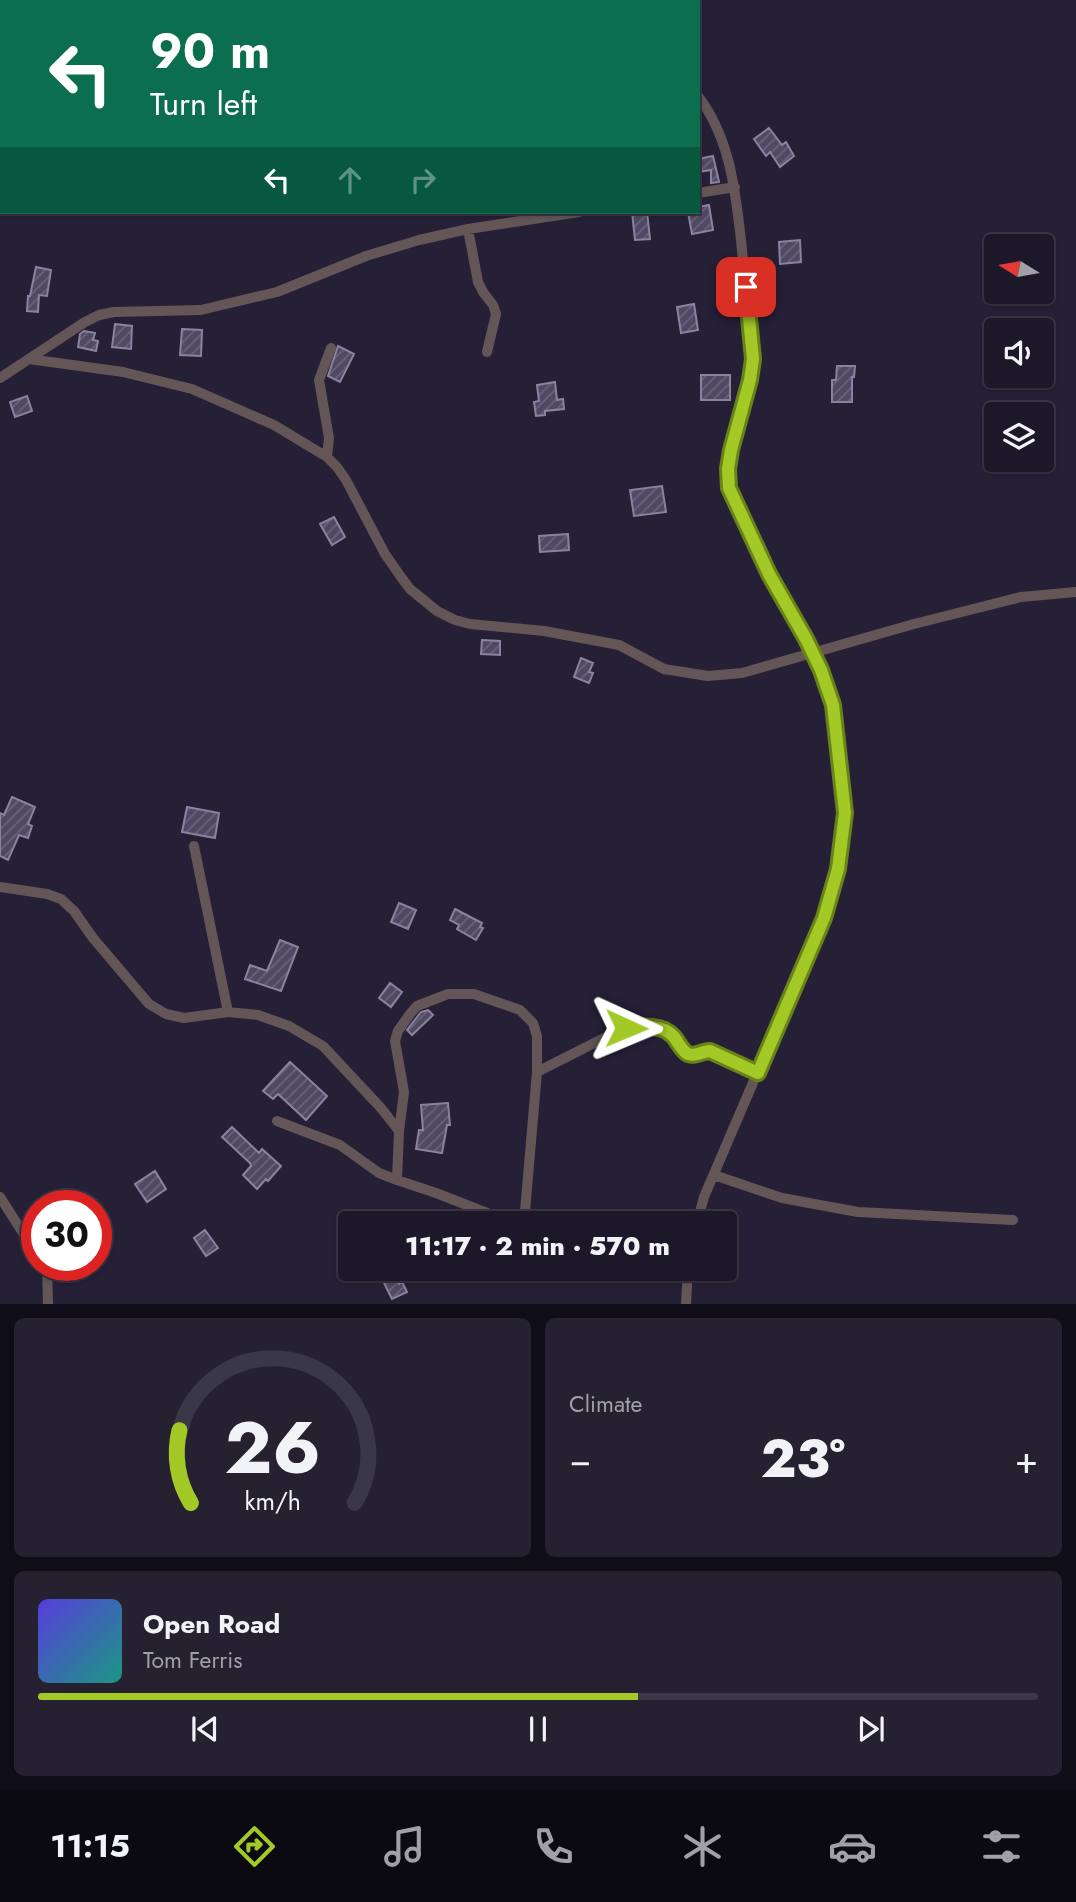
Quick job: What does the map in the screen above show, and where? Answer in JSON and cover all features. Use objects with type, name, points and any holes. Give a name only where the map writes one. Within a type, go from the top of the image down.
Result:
[{"type":"street","points":[[700,98],[710,111],[726,147],[735,187],[753,359],[731,450],[729,488],[769,574],[821,670],[833,705],[845,813],[838,869],[824,918],[700,1211]]},
{"type":"street","points":[[700,193],[735,187]]},
{"type":"street","points":[[0,378],[99,316],[114,312],[179,312],[214,307],[277,292],[366,257],[419,240],[468,229],[566,214]]},
{"type":"street","points":[[468,229],[478,282],[496,313],[486,352]]},
{"type":"street","points":[[327,457],[329,438],[318,380],[331,348]]},
{"type":"street","points":[[29,359],[124,373],[192,389],[274,425],[327,457],[346,480],[385,554],[410,589],[437,611],[470,624],[544,631],[620,645],[664,669],[708,676],[742,673],[1021,597],[1076,592]]},
{"type":"street","points":[[194,846],[228,1012]]},
{"type":"street","points":[[0,887],[47,894],[61,899],[74,911],[93,938],[149,1004],[166,1014],[184,1018],[228,1012],[258,1014],[289,1026],[323,1046],[399,1130]]},
{"type":"street","points":[[397,1181],[404,1092],[395,1041],[404,1022],[417,1006],[448,994],[474,994],[520,1010],[533,1023],[537,1036],[537,1072],[525,1211]]},
{"type":"street","points":[[537,1072],[620,1030],[633,1027],[665,1029],[688,1054],[710,1051],[758,1073]]},
{"type":"street","points":[[277,1121],[340,1145],[379,1173],[397,1181],[480,1211]]},
{"type":"street","points":[[714,1175],[782,1198],[858,1212],[1013,1220]]},
{"type":"street","points":[[0,1197],[21,1228]]},
{"type":"street","points":[[47,1281],[48,1304]]},
{"type":"street","points":[[686,1304],[687,1281]]},
{"type":"building","points":[[769,128],[782,145],[786,142],[794,156],[780,167],[770,152],[766,156],[754,139]]},
{"type":"building","points":[[713,156],[719,182],[711,183],[711,170],[700,172],[700,159]]},
{"type":"building","points":[[709,205],[713,230],[692,234],[688,214],[700,214],[700,207]]},
{"type":"building","points":[[632,214],[647,214],[650,239],[635,240]]},
{"type":"building","points":[[800,240],[801,262],[780,264],[779,242]]},
{"type":"building","points":[[36,267],[51,270],[47,296],[39,295],[38,312],[27,311]]},
{"type":"building","points":[[694,304],[698,330],[681,333],[677,307]]},
{"type":"building","points":[[115,324],[132,326],[131,349],[112,347]]},
{"type":"building","points":[[182,329],[202,330],[201,356],[180,355]]},
{"type":"building","points":[[84,331],[95,333],[93,340],[98,341],[96,351],[78,347],[80,334]]},
{"type":"building","points":[[338,346],[354,354],[340,382],[328,376]]},
{"type":"building","points":[[837,366],[855,366],[852,402],[832,402],[832,380],[836,380]]},
{"type":"building","points":[[701,375],[730,375],[730,400],[701,400]]},
{"type":"building","points":[[555,382],[557,400],[563,399],[564,409],[545,411],[545,415],[536,416],[534,402],[539,401],[537,385]]},
{"type":"building","points":[[27,396],[32,411],[15,417],[10,402]]},
{"type":"building","points":[[662,486],[666,512],[634,516],[630,490]]},
{"type":"building","points":[[334,517],[345,537],[332,545],[320,524]]},
{"type":"building","points":[[568,534],[569,550],[540,552],[539,536]]},
{"type":"building","points":[[482,640],[500,641],[500,655],[481,654]]},
{"type":"building","points":[[581,658],[593,663],[589,672],[593,673],[589,683],[574,677]]},
{"type":"building","points":[[12,797],[35,807],[28,824],[32,826],[28,838],[19,835],[8,860],[0,856],[0,813],[4,815]]},
{"type":"building","points":[[187,807],[219,813],[215,838],[182,832]]},
{"type":"building","points":[[399,903],[416,910],[408,929],[391,922]]},
{"type":"building","points":[[455,909],[482,923],[480,927],[483,928],[476,940],[457,929],[459,925],[450,920]]},
{"type":"building","points":[[280,940],[298,947],[281,991],[245,979],[250,965],[267,971]]},
{"type":"building","points":[[390,983],[402,992],[391,1007],[379,998]]},
{"type":"building","points":[[428,1010],[433,1015],[412,1035],[407,1030],[421,1012]]},
{"type":"building","points":[[290,1062],[327,1096],[306,1120],[278,1094],[273,1099],[263,1091]]},
{"type":"building","points":[[448,1103],[450,1125],[447,1125],[442,1153],[416,1149],[419,1130],[423,1130],[421,1105]]},
{"type":"building","points":[[232,1127],[259,1153],[262,1149],[281,1166],[257,1189],[243,1175],[251,1166],[250,1163],[222,1137]]},
{"type":"building","points":[[155,1171],[166,1189],[147,1202],[135,1184]]},
{"type":"building","points":[[205,1230],[218,1248],[206,1256],[194,1238]]},
{"type":"building","points":[[383,1281],[397,1281],[399,1284],[402,1282],[407,1292],[392,1299]]},
{"type":"route","points":[[626,1028],[665,1029],[688,1054],[710,1051],[758,1073],[824,918],[838,869],[845,813],[833,705],[821,670],[769,574],[729,488],[731,450],[753,359],[746,287]]}]
